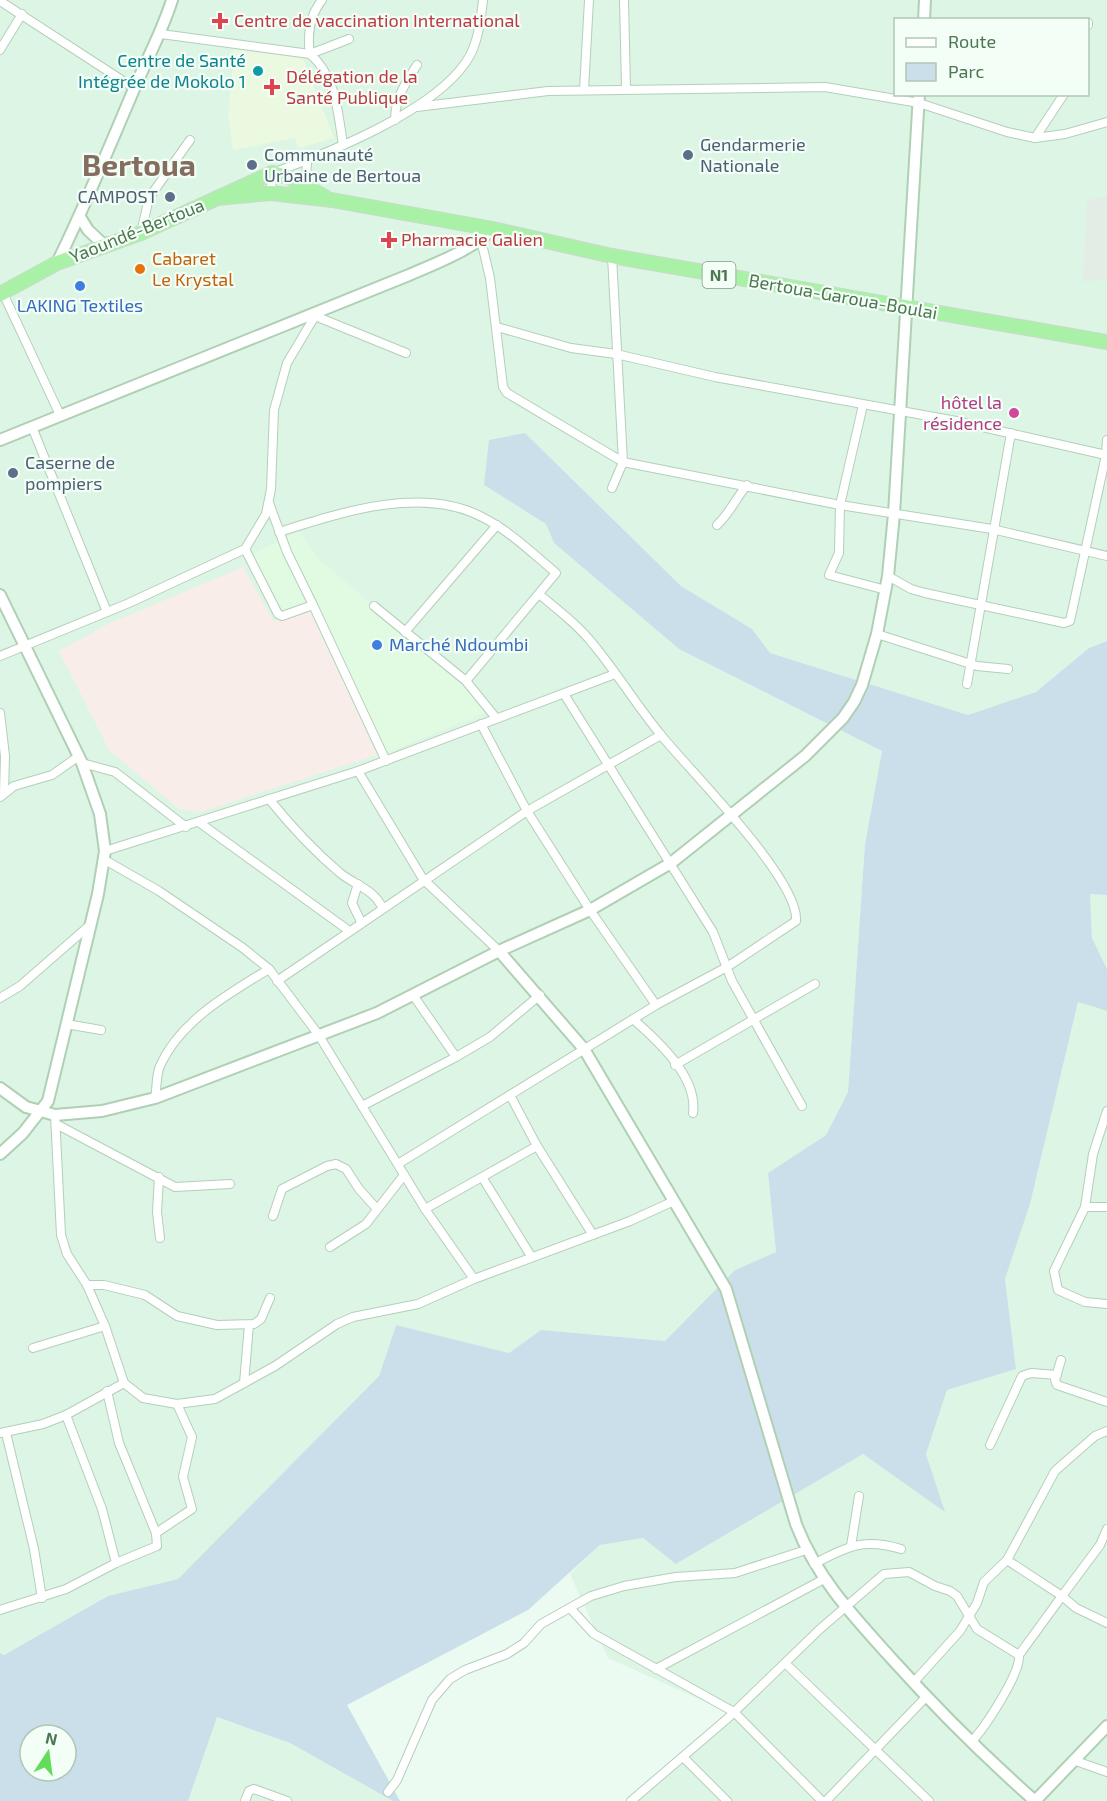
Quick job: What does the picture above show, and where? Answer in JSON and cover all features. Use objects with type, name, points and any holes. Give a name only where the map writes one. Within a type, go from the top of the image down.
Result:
[{"type":"highway","name":"Bertoua-Garoua-Boulai","points":[[272,173],[304,191],[332,200],[494,229],[612,256],[1107,342]]},
{"type":"highway","name":"Yaoundé-Bertoua","points":[[57,263],[141,233],[272,173]]},
{"type":"highway","name":"Bertoua-Garoua-Boulai","points":[[272,194],[304,191]]},
{"type":"highway","name":"Yaoundé-Bertoua","points":[[217,198],[272,194]]},
{"type":"highway","name":"N1","points":[[2,293],[57,263]]},
{"type":"street","points":[[57,263],[80,217],[134,88],[162,34],[172,0]]},
{"type":"street","points":[[322,0],[311,19],[308,39],[310,54],[321,63],[335,95],[343,145]]},
{"type":"street","points":[[272,194],[272,173],[343,145],[417,107],[467,61],[480,26],[483,0]]},
{"type":"street","points":[[584,90],[589,0]]},
{"type":"street","points":[[624,0],[626,88]]},
{"type":"street","points":[[924,18],[925,0]]},
{"type":"street","points":[[0,2],[134,88]]},
{"type":"street","points":[[0,50],[22,14]]},
{"type":"street","points":[[162,34],[310,54],[349,39]]},
{"type":"street","points":[[395,120],[395,106],[403,86],[417,65]]},
{"type":"street","points":[[417,107],[584,90],[626,88],[825,87],[894,95]]},
{"type":"street","points":[[902,96],[919,98],[1007,132],[1035,138],[1065,134],[1107,122]]},
{"type":"street","points":[[1035,138],[1063,96]]},
{"type":"street","points":[[55,1120],[102,1112],[155,1098],[377,1013],[500,951],[590,910],[671,863],[805,756],[843,718],[862,685],[877,634],[888,576],[894,514],[919,98]]},
{"type":"street","points":[[141,233],[149,198],[190,140]]},
{"type":"street","points":[[304,191],[307,159]]},
{"type":"street","points":[[80,217],[96,239],[104,245],[108,243]]},
{"type":"street","points":[[0,440],[314,315],[460,253],[494,229]]},
{"type":"street","points":[[481,240],[490,278],[503,387],[507,393],[623,462],[747,484],[840,505],[992,529],[1107,556]]},
{"type":"street","points":[[612,256],[623,462],[612,488]]},
{"type":"street","points":[[2,293],[60,415]]},
{"type":"street","points":[[314,315],[406,353]]},
{"type":"street","points":[[0,656],[107,612],[245,549],[266,514],[274,411],[287,363],[314,315]]},
{"type":"street","points":[[497,327],[571,348],[616,354],[1106,454]]},
{"type":"street","points":[[863,405],[840,505],[840,545],[829,575],[886,590]]},
{"type":"street","points":[[32,427],[107,612]]},
{"type":"street","points":[[967,684],[992,529],[1011,433]]},
{"type":"street","points":[[888,576],[911,590],[1064,623],[1070,621],[1107,442]]},
{"type":"street","points":[[717,525],[729,513],[736,498],[747,484]]},
{"type":"street","points":[[268,501],[279,532],[386,761]]},
{"type":"street","points":[[279,532],[337,513],[399,505],[456,506],[497,525],[556,573],[466,681]]},
{"type":"street","points":[[405,632],[497,525]]},
{"type":"street","points":[[245,549],[278,614],[282,616],[313,605]]},
{"type":"street","points":[[398,1164],[656,1005],[727,967],[792,926],[797,914],[773,868],[660,735],[592,643],[539,594]]},
{"type":"street","points":[[0,595],[27,646],[80,760],[100,814],[105,855],[54,1080],[41,1112],[0,1154]]},
{"type":"street","points":[[374,606],[466,681],[496,718]]},
{"type":"street","points":[[877,634],[970,663],[993,669],[1008,669]]},
{"type":"street","points":[[105,855],[386,761],[615,674]]},
{"type":"street","points":[[564,694],[713,932],[727,967],[753,1019],[802,1106]]},
{"type":"street","points":[[0,713],[5,756],[2,795]]},
{"type":"street","points":[[481,724],[527,811],[590,910],[656,1005]]},
{"type":"street","points":[[277,981],[423,879],[527,811],[660,735]]},
{"type":"street","points":[[2,795],[14,786],[52,775],[80,760],[115,772],[186,827]]},
{"type":"street","points":[[357,771],[423,879],[500,951],[584,1049],[675,1201],[733,1304],[786,1496],[806,1551],[844,1607],[970,1742],[1035,1801],[1107,1726]]},
{"type":"street","points":[[269,800],[324,858],[374,895],[382,907]]},
{"type":"street","points":[[200,823],[348,930]]},
{"type":"street","points":[[105,855],[243,948],[269,969],[318,1034],[425,1209],[474,1279]]},
{"type":"street","points":[[358,884],[352,903],[361,922]]},
{"type":"street","points":[[0,998],[20,986],[91,924]]},
{"type":"street","points":[[155,1098],[159,1068],[173,1043],[198,1018],[231,992],[269,969]]},
{"type":"street","points":[[675,1065],[814,984]]},
{"type":"street","points":[[413,995],[456,1058]]},
{"type":"street","points":[[362,1106],[456,1058],[490,1036],[540,995]]},
{"type":"street","points":[[633,1019],[654,1037],[693,1093],[693,1113]]},
{"type":"street","points":[[66,1024],[101,1030]]},
{"type":"street","points":[[0,1089],[26,1107],[41,1112],[179,1188],[230,1184]]},
{"type":"street","points":[[510,1095],[537,1146],[593,1235]]},
{"type":"street","points":[[1107,1111],[1093,1154],[1085,1207],[1054,1271],[1058,1290],[1068,1296],[1107,1304]]},
{"type":"street","points":[[55,1120],[61,1235],[67,1254],[87,1285],[105,1326],[124,1383],[143,1398],[177,1404],[215,1399],[274,1366],[337,1324],[353,1317],[417,1304],[531,1256],[593,1235],[675,1201]]},
{"type":"street","points":[[425,1209],[537,1146]]},
{"type":"street","points":[[273,1216],[282,1189],[327,1166],[336,1164],[346,1169],[359,1189],[377,1209]]},
{"type":"street","points":[[330,1246],[366,1224],[405,1175]]},
{"type":"street","points":[[159,1177],[157,1212],[160,1238]]},
{"type":"street","points":[[482,1177],[531,1256]]},
{"type":"street","points":[[1085,1207],[1107,1207]]},
{"type":"street","points":[[87,1285],[104,1285],[145,1295],[177,1316],[217,1325],[249,1325],[261,1319],[270,1298]]},
{"type":"street","points":[[244,1383],[249,1325]]},
{"type":"street","points":[[33,1348],[105,1326]]},
{"type":"street","points":[[1061,1360],[1055,1383],[1060,1387],[1107,1402]]},
{"type":"street","points":[[990,1445],[1022,1376],[1031,1372],[1056,1375]]},
{"type":"street","points":[[42,1598],[34,1549],[3,1433],[43,1424],[66,1415],[124,1383]]},
{"type":"street","points":[[0,1610],[66,1589],[116,1563],[153,1549],[158,1541],[119,1443],[106,1391]]},
{"type":"street","points":[[156,1533],[192,1509],[183,1477],[192,1437],[177,1404]]},
{"type":"street","points":[[66,1415],[102,1509],[116,1563]]},
{"type":"street","points":[[913,1683],[944,1651],[969,1617],[987,1577],[1007,1560],[1055,1471],[1095,1436],[1107,1431]]},
{"type":"street","points":[[851,1546],[859,1496]]},
{"type":"street","points":[[970,1742],[996,1706],[1016,1669],[1019,1655],[1100,1545],[1107,1529]]},
{"type":"street","points":[[814,1564],[851,1546],[879,1542],[901,1549]]},
{"type":"street","points":[[388,1792],[398,1780],[432,1700],[440,1689],[465,1670],[514,1650],[541,1624],[591,1596],[624,1586],[710,1573],[735,1572],[806,1551]]},
{"type":"street","points":[[1007,1560],[1062,1596],[1076,1608],[1107,1623]]},
{"type":"street","points":[[634,1800],[734,1712],[844,1607],[884,1574],[901,1571],[950,1591],[957,1596],[977,1629],[1019,1655]]},
{"type":"street","points":[[656,1670],[824,1579]]},
{"type":"street","points":[[570,1608],[594,1634],[734,1712],[824,1801],[926,1696]]},
{"type":"street","points":[[786,1664],[929,1801]]},
{"type":"street","points":[[683,1757],[727,1801]]},
{"type":"street","points":[[1073,1760],[1107,1772]]},
{"type":"street","points":[[245,1801],[249,1791],[254,1789],[286,1801]]},
{"type":"shaded area","points":[[0,0],[1107,0],[1107,641],[1089,648],[1036,692],[968,715],[770,653],[752,629],[681,586],[525,433],[484,485],[546,524],[554,543],[679,649],[882,751],[865,844],[848,1092],[826,1135],[768,1173],[776,1252],[735,1270],[665,1341],[541,1330],[509,1353],[396,1325],[379,1376],[178,1579],[108,1596],[4,1655],[0,1653]]},
{"type":"shaded area","name":"Délégation de la Santé Publique","points":[[234,50],[303,58],[334,138],[298,148],[295,138],[233,150],[228,117]]},
{"type":"shaded area","points":[[1107,196],[1107,279],[1083,282],[1087,200]]},
{"type":"shaded area","name":"Marché Ndoumbi","points":[[299,531],[319,559],[455,676],[485,713],[387,753],[316,601],[284,613],[253,554]]},
{"type":"shaded area","points":[[243,567],[274,622],[309,609],[377,755],[201,812],[179,809],[109,750],[59,651],[108,624]]},
{"type":"shaded area","points":[[1090,894],[1107,895],[1107,969],[1092,938]]},
{"type":"shaded area","points":[[1078,1002],[1107,1011],[1107,1801],[627,1801],[728,1712],[608,1658],[570,1574],[600,1545],[643,1538],[677,1564],[863,1454],[944,1511],[926,1454],[947,1390],[1016,1368],[1005,1279],[1030,1204]]},
{"type":"shaded area","points":[[216,1717],[290,1743],[393,1801],[188,1801]]},
{"type":"green space","points":[[525,433],[681,586],[752,629],[770,653],[968,715],[1036,692],[1089,648],[1107,641],[1107,895],[1090,894],[1092,938],[1107,969],[1107,1011],[1078,1002],[1030,1204],[1005,1279],[1016,1369],[947,1390],[926,1454],[945,1512],[863,1454],[676,1564],[643,1538],[600,1545],[528,1610],[347,1705],[400,1801],[393,1801],[290,1743],[217,1717],[188,1801],[0,1801],[0,1653],[4,1655],[108,1596],[178,1579],[379,1376],[396,1325],[509,1353],[541,1330],[665,1341],[735,1270],[776,1252],[768,1173],[826,1135],[848,1092],[865,844],[882,751],[679,649],[554,543],[546,524],[484,485],[489,440]]},
{"type":"place","name":"Centre de vaccination International","points":[[220,21]]},
{"type":"place","name":"Centre de Santé Intégrée de Mokolo 1","points":[[258,71]]},
{"type":"place","name":"Délégation de la Santé Publique","points":[[272,87]]},
{"type":"place","name":"Gendarmerie Nationale","points":[[688,155]]},
{"type":"place","name":"Communauté Urbaine de Bertoua","points":[[252,165]]},
{"type":"place","name":"CAMPOST","points":[[170,197]]},
{"type":"place","name":"Pharmacie Galien","points":[[389,240]]},
{"type":"place","name":"Cabaret Le Krystal","points":[[140,269]]},
{"type":"place","name":"LAKING Textiles","points":[[80,286]]},
{"type":"place","name":"hôtel la résidence","points":[[1014,413]]},
{"type":"place","name":"Caserne de pompiers","points":[[13,473]]},
{"type":"place","name":"Marché Ndoumbi","points":[[377,645]]},
{"type":"district","name":"Bertoua","points":[[139,166]]}]
